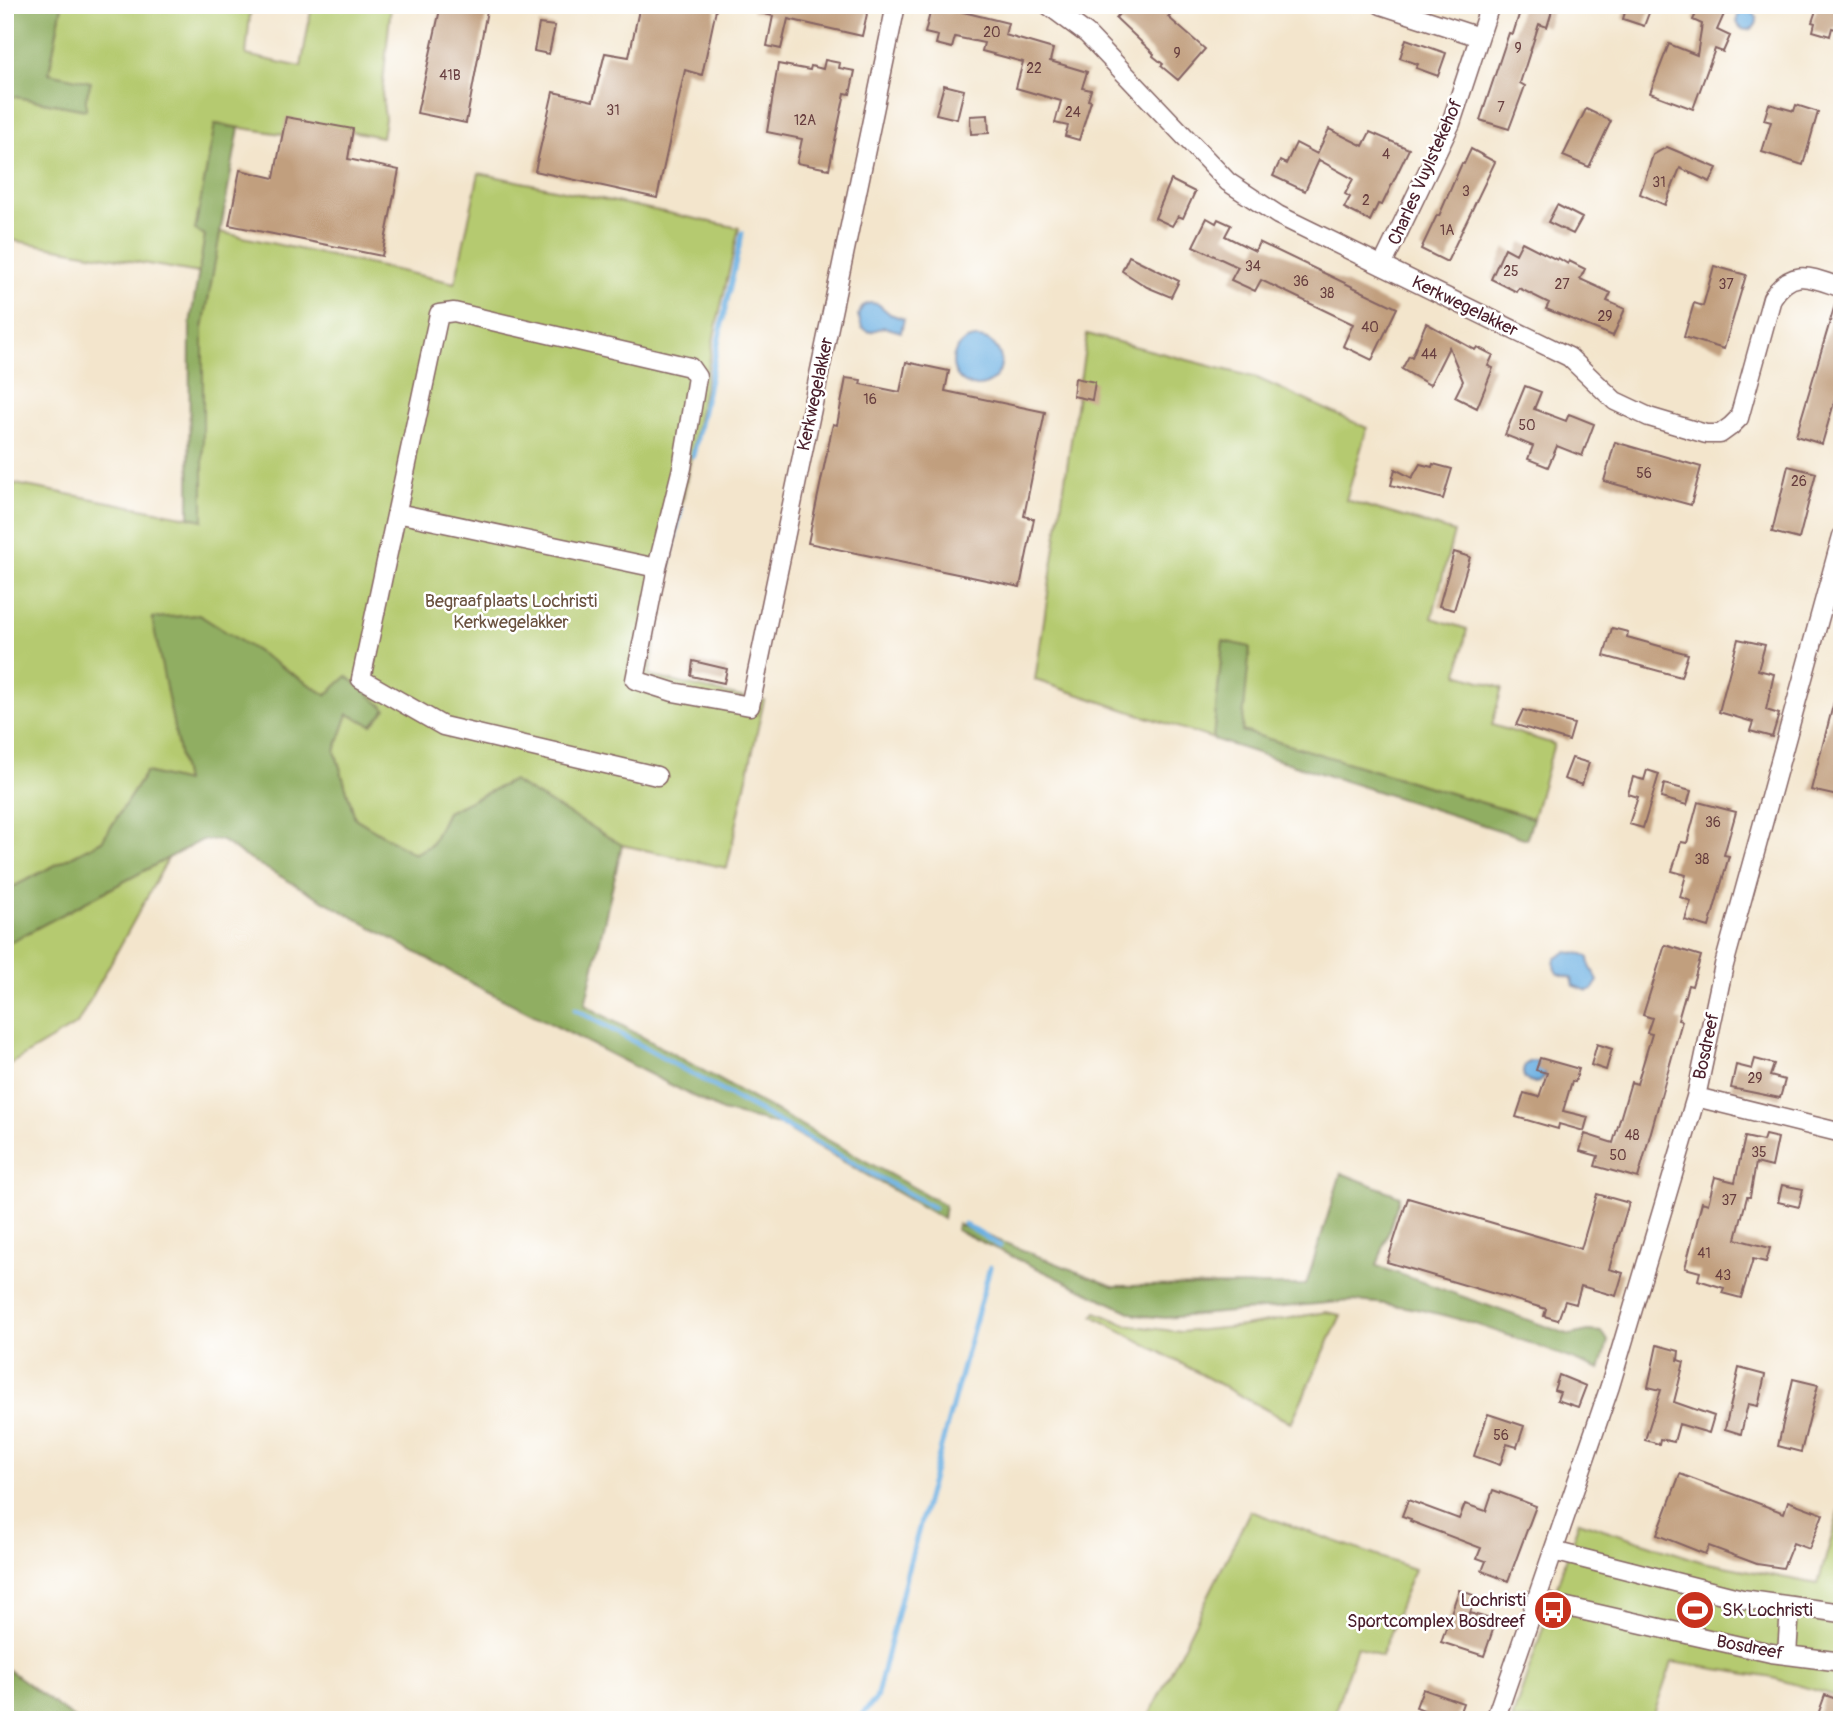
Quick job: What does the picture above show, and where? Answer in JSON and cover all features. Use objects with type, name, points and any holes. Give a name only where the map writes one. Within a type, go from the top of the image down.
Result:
[{"type":"street","name":"Kerkwegelakker","points":[[657,568],[635,680],[673,692],[750,706],[897,5]]},
{"type":"street","name":"Kerkwegelakker","points":[[1048,5],[1087,34],[1228,182],[1278,215],[1569,357],[1615,401],[1649,417],[1706,434],[1720,434],[1739,418],[1773,298],[1780,286],[1790,278],[1804,276],[1842,288]]},
{"type":"street","points":[[1381,5],[1479,37]]},
{"type":"street","name":"Charles Vuylstekehof","points":[[1382,266],[1451,123],[1490,5]]},
{"type":"street","points":[[397,513],[657,568],[682,468],[695,390],[697,377],[690,367],[454,312],[439,314],[361,679],[443,726],[657,776]]},
{"type":"street","name":"Bosdreef","points":[[1495,1720],[1610,1385],[1696,1097],[1724,965],[1842,536]]},
{"type":"street","points":[[1696,1097],[1842,1133]]},
{"type":"street","points":[[1553,1551],[1742,1599],[1790,1608],[1842,1613]]},
{"type":"street","name":"Bosdreef","points":[[1536,1600],[1758,1650],[1842,1662]]},
{"type":"street","points":[[1787,1655],[1790,1608]]},
{"type":"green space","points":[[5,5],[62,5],[49,73],[91,82],[86,98],[86,110],[5,95]]},
{"type":"green space","points":[[62,5],[251,5],[246,55],[301,67],[312,5],[391,5],[382,93],[385,119],[382,137],[291,120],[289,135],[215,124],[199,273],[5,239],[5,95],[86,110],[86,98],[49,74]]},
{"type":"green space","points":[[215,124],[239,128],[203,328],[203,520],[189,517],[190,324],[205,235],[195,230]]},
{"type":"green space","name":"Begraafplaats Lochristi Kerkwegelakker","points":[[479,173],[739,228],[715,332],[649,676],[764,700],[727,868],[622,845],[512,781],[447,812],[431,845],[414,854],[355,818],[335,751],[348,714],[372,725],[385,709],[326,695],[199,615],[153,619],[185,782],[146,772],[102,841],[5,891],[5,482],[203,520],[203,328],[220,232],[455,283]]},
{"type":"green space","points":[[1087,334],[1257,378],[1367,428],[1346,500],[1454,532],[1432,618],[1467,629],[1458,674],[1502,688],[1492,725],[1554,744],[1533,818],[1242,731],[1249,647],[1223,641],[1213,739],[1035,680]]},
{"type":"green space","points":[[199,615],[326,695],[347,676],[386,709],[372,725],[348,714],[335,751],[355,818],[414,854],[431,845],[447,812],[512,781],[622,845],[585,1005],[945,1205],[943,1219],[780,1125],[722,1111],[471,983],[244,856],[221,840],[202,840],[5,945],[5,891],[102,841],[146,772],[185,782],[152,618]]},
{"type":"green space","points":[[1223,641],[1250,647],[1242,731],[1533,818],[1527,839],[1213,739]]},
{"type":"green space","points":[[169,857],[77,1024],[5,1067],[5,945]]},
{"type":"green space","points":[[1341,1173],[1400,1196],[1377,1266],[1570,1335],[1588,1331],[1602,1332],[1608,1341],[1600,1370],[1478,1325],[1383,1304],[1350,1301],[1165,1318],[1136,1315],[956,1230],[957,1224],[1113,1286],[1306,1285]]},
{"type":"green space","points":[[1096,1312],[1127,1325],[1181,1332],[1244,1326],[1326,1312],[1341,1315],[1291,1423],[1093,1316]]},
{"type":"green space","name":"SK Lochristi","points":[[1842,1502],[1842,1698],[1773,1678],[1672,1662],[1652,1720],[1512,1720],[1579,1521],[1703,1562],[1818,1584]]},
{"type":"green space","points":[[1250,1511],[1414,1569],[1381,1656],[1357,1646],[1332,1720],[1147,1720]]},
{"type":"green space","points":[[5,1667],[76,1720],[5,1720]]},
{"type":"water","points":[[1747,10],[1754,13],[1757,20],[1754,27],[1747,30],[1740,27],[1737,20],[1740,13]]},
{"type":"water","points":[[869,303],[878,304],[890,314],[904,319],[901,332],[884,327],[870,332],[862,328],[858,315],[863,306]]},
{"type":"water","points":[[977,338],[994,345],[1001,362],[994,379],[977,386],[960,379],[953,362],[960,345]]},
{"type":"water","points":[[1566,952],[1583,954],[1589,958],[1598,981],[1593,989],[1588,991],[1574,986],[1572,978],[1556,971],[1555,959]]},
{"type":"water","points":[[1534,1061],[1542,1064],[1545,1072],[1542,1080],[1534,1083],[1526,1080],[1523,1072],[1526,1064]]},
{"type":"building","points":[[441,5],[488,5],[466,123],[417,113]]},
{"type":"building","points":[[640,5],[717,5],[702,75],[685,70],[657,198],[535,171],[553,92],[593,101],[605,53],[629,57]]},
{"type":"building","points":[[753,5],[869,5],[862,36],[788,19],[781,49],[767,46],[773,16],[752,11]]},
{"type":"building","points":[[1126,5],[1178,5],[1168,17],[1205,49],[1178,80],[1161,66],[1163,64],[1154,54],[1116,18]]},
{"type":"building","points":[[1522,5],[1552,5],[1547,27],[1539,24],[1520,83],[1525,86],[1509,129],[1480,120],[1509,33],[1513,34]]},
{"type":"building","points":[[1627,5],[1652,5],[1644,26],[1623,19]]},
{"type":"building","points":[[1700,5],[1709,5],[1725,12],[1717,30],[1730,36],[1723,52],[1715,49],[1693,109],[1650,93],[1669,44],[1697,55],[1702,24],[1693,20]]},
{"type":"building","points":[[1818,5],[1842,5],[1836,29],[1832,28],[1830,36],[1813,31],[1815,23],[1812,22]]},
{"type":"building","points":[[931,9],[950,13],[951,9],[1008,23],[1005,35],[1053,49],[1050,61],[1087,72],[1082,88],[1091,90],[1088,100],[1091,101],[1079,140],[1065,136],[1068,126],[1055,123],[1061,101],[1016,88],[1023,62],[982,51],[984,43],[955,37],[952,48],[936,44],[938,36],[925,33]]},
{"type":"building","points":[[539,24],[555,26],[549,54],[534,51]]},
{"type":"building","points":[[1406,39],[1446,53],[1438,76],[1416,68],[1418,64],[1400,58]]},
{"type":"building","points":[[825,60],[840,63],[839,68],[855,71],[850,94],[845,93],[829,169],[797,163],[802,139],[767,132],[778,64],[810,70],[811,66],[823,69]]},
{"type":"building","points":[[944,85],[964,90],[957,119],[936,114]]},
{"type":"building","points":[[1769,104],[1794,111],[1796,105],[1818,112],[1803,165],[1762,152],[1771,122],[1764,120]]},
{"type":"building","points":[[1586,109],[1611,121],[1589,167],[1563,156]]},
{"type":"building","points":[[988,115],[989,133],[971,134],[970,116]]},
{"type":"building","points":[[286,117],[353,129],[348,159],[399,170],[382,256],[229,225],[240,170],[274,178]]},
{"type":"building","points":[[1329,129],[1363,146],[1370,132],[1409,149],[1382,205],[1378,204],[1370,221],[1344,208],[1350,197],[1345,194],[1353,179],[1319,160],[1305,191],[1273,176],[1280,161],[1286,164],[1296,143],[1317,154]]},
{"type":"building","points":[[1667,147],[1717,168],[1710,182],[1680,168],[1665,205],[1640,194],[1653,155]]},
{"type":"building","points":[[1471,149],[1495,162],[1447,262],[1421,249]]},
{"type":"building","points":[[1171,180],[1195,192],[1183,218],[1178,216],[1172,226],[1155,218]]},
{"type":"building","points":[[1557,205],[1582,218],[1573,234],[1548,222]]},
{"type":"building","points":[[1207,218],[1216,223],[1218,219],[1231,225],[1225,236],[1255,251],[1259,242],[1397,308],[1372,360],[1343,346],[1353,324],[1261,280],[1255,291],[1231,280],[1238,267],[1193,246]]},
{"type":"building","points":[[1522,242],[1557,260],[1558,258],[1568,264],[1569,261],[1585,269],[1580,279],[1611,293],[1607,301],[1625,309],[1613,336],[1546,309],[1549,303],[1519,288],[1517,292],[1491,279],[1505,248],[1516,254]]},
{"type":"building","points":[[1129,256],[1179,281],[1171,297],[1147,287],[1122,271]]},
{"type":"building","points":[[1714,266],[1746,275],[1724,349],[1684,337],[1694,303],[1703,306]]},
{"type":"building","points":[[1837,298],[1842,299],[1842,375],[1822,444],[1796,436]]},
{"type":"building","points":[[1426,323],[1475,350],[1477,347],[1493,355],[1488,366],[1493,368],[1477,408],[1455,397],[1463,381],[1449,347],[1430,385],[1402,369],[1409,356],[1412,357]]},
{"type":"building","points":[[906,362],[949,371],[945,391],[1045,412],[1024,516],[1034,519],[1020,587],[808,543],[833,424],[837,425],[846,378],[861,380],[860,384],[900,392]]},
{"type":"building","points":[[1075,378],[1095,382],[1092,400],[1073,396]]},
{"type":"building","points":[[1525,386],[1541,392],[1534,409],[1566,421],[1569,414],[1594,424],[1582,456],[1557,446],[1548,467],[1528,459],[1533,446],[1505,435]]},
{"type":"building","points":[[1615,442],[1701,467],[1691,505],[1604,481]]},
{"type":"building","points":[[1420,464],[1452,469],[1443,499],[1391,485],[1395,469],[1412,478]]},
{"type":"building","points":[[1788,466],[1816,473],[1799,539],[1772,532]]},
{"type":"building","points":[[1454,552],[1470,557],[1454,610],[1439,606]]},
{"type":"building","points":[[1612,628],[1628,632],[1627,637],[1688,654],[1681,677],[1604,656]]},
{"type":"building","points":[[1738,639],[1765,645],[1758,670],[1774,674],[1766,710],[1779,714],[1772,737],[1750,731],[1753,722],[1719,712]]},
{"type":"building","points":[[693,661],[727,669],[724,683],[691,676]]},
{"type":"building","points":[[1837,690],[1842,691],[1842,797],[1811,790]]},
{"type":"building","points":[[1523,710],[1574,724],[1569,741],[1516,725]]},
{"type":"building","points":[[1572,758],[1589,763],[1582,785],[1564,779]]},
{"type":"building","points":[[1647,770],[1659,774],[1643,828],[1629,824],[1638,797],[1628,794],[1633,777],[1644,780]]},
{"type":"building","points":[[1664,784],[1691,791],[1687,805],[1661,798]]},
{"type":"building","points":[[1698,802],[1736,812],[1724,855],[1729,856],[1709,927],[1685,920],[1691,901],[1680,897],[1686,875],[1672,871],[1681,842],[1687,843]]},
{"type":"building","points":[[1665,945],[1701,956],[1692,986],[1688,985],[1678,1020],[1682,1021],[1638,1178],[1595,1166],[1598,1156],[1580,1151],[1585,1134],[1613,1143],[1631,1082],[1637,1084],[1652,1034],[1647,1033],[1652,1018],[1643,1015]]},
{"type":"building","points":[[1597,1044],[1612,1049],[1606,1070],[1591,1065]]},
{"type":"building","points":[[1540,1058],[1579,1069],[1575,1082],[1572,1081],[1563,1111],[1588,1117],[1584,1131],[1559,1124],[1558,1129],[1516,1117],[1524,1093],[1539,1097],[1547,1073],[1536,1070]]},
{"type":"building","points":[[1755,1059],[1774,1064],[1770,1076],[1785,1080],[1780,1098],[1731,1088],[1736,1065],[1752,1069]]},
{"type":"building","points":[[1765,1135],[1778,1138],[1772,1167],[1756,1163],[1750,1197],[1747,1197],[1736,1239],[1770,1248],[1766,1262],[1753,1259],[1741,1298],[1722,1293],[1724,1288],[1698,1280],[1700,1272],[1685,1268],[1702,1202],[1708,1204],[1715,1177],[1735,1182],[1745,1137],[1763,1141]]},
{"type":"building","points":[[1782,1185],[1803,1189],[1799,1207],[1778,1202]]},
{"type":"building","points":[[1597,1194],[1629,1203],[1609,1269],[1623,1273],[1616,1296],[1581,1286],[1576,1304],[1565,1301],[1558,1320],[1544,1316],[1546,1309],[1387,1262],[1408,1198],[1581,1249]]},
{"type":"building","points":[[1657,1345],[1679,1351],[1678,1360],[1684,1362],[1674,1402],[1714,1416],[1709,1433],[1679,1424],[1674,1442],[1660,1439],[1659,1444],[1645,1440],[1661,1390],[1648,1387]]},
{"type":"building","points":[[1739,1368],[1765,1375],[1758,1406],[1748,1404],[1741,1434],[1725,1429]]},
{"type":"building","points":[[1559,1375],[1586,1386],[1578,1407],[1557,1400],[1560,1392],[1554,1390]]},
{"type":"building","points":[[1793,1379],[1818,1385],[1801,1452],[1778,1446]]},
{"type":"building","points":[[1488,1414],[1524,1426],[1517,1447],[1507,1444],[1500,1465],[1474,1456]]},
{"type":"building","points":[[1680,1474],[1784,1513],[1788,1501],[1823,1514],[1809,1549],[1793,1543],[1783,1568],[1757,1564],[1709,1546],[1705,1554],[1657,1535]]},
{"type":"building","points":[[1493,1490],[1536,1506],[1508,1581],[1482,1571],[1486,1561],[1477,1558],[1481,1548],[1402,1516],[1408,1500],[1459,1519],[1465,1504],[1486,1511]]},
{"type":"building","points":[[1459,1590],[1476,1596],[1470,1613],[1496,1621],[1484,1656],[1441,1642]]},
{"type":"building","points":[[1423,1689],[1463,1703],[1457,1720],[1421,1720],[1424,1710],[1416,1707]]},
{"type":"building","points":[[1825,1695],[1842,1701],[1842,1720],[1816,1720]]},
{"type":"waterway","points":[[693,456],[742,233]]},
{"type":"waterway","points":[[654,630],[681,509]]},
{"type":"waterway","points":[[575,1009],[934,1208]]},
{"type":"waterway","points":[[964,1224],[1000,1246]]},
{"type":"waterway","points":[[857,1720],[876,1699],[909,1565],[990,1267]]},
{"type":"place","name":"Lochristi Sportcomplex Bosdreef","points":[[1553,1610]]},
{"type":"place","name":"SK Lochristi","points":[[1695,1610]]}]
